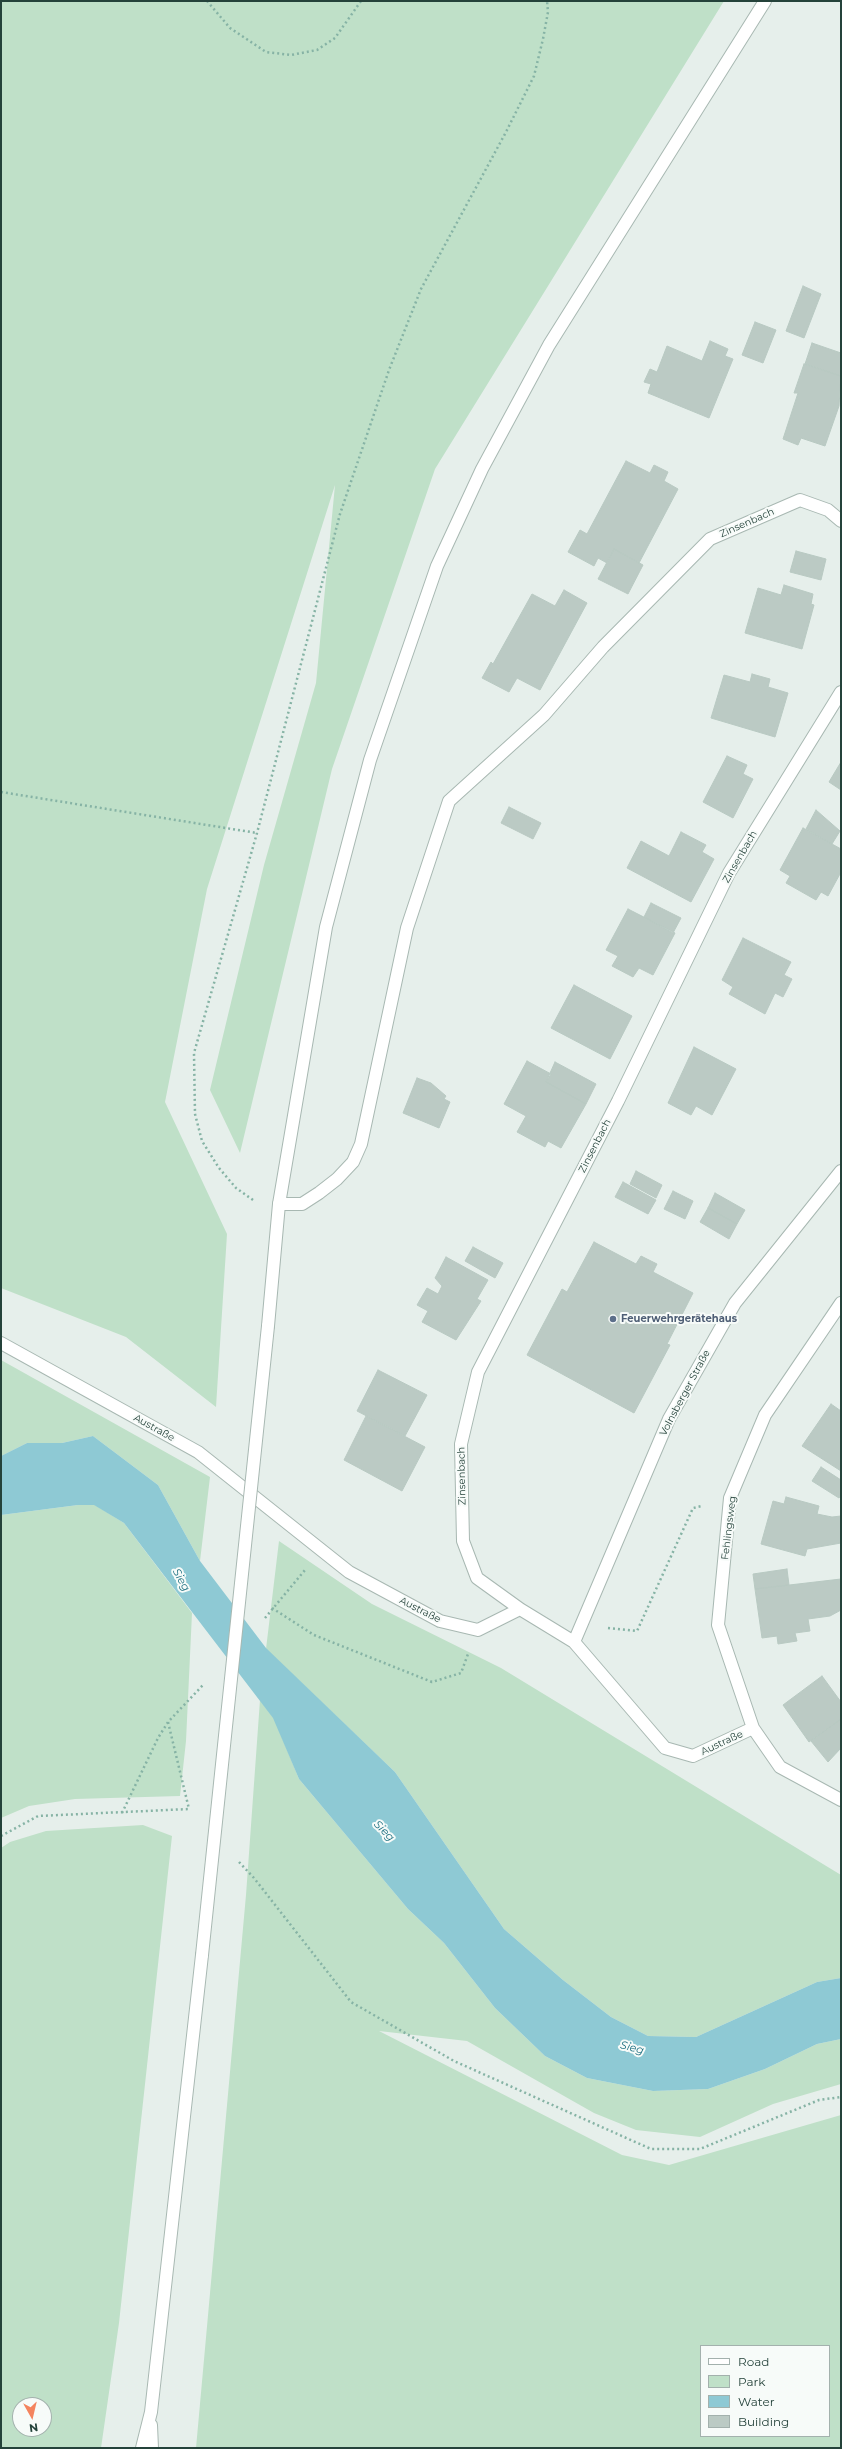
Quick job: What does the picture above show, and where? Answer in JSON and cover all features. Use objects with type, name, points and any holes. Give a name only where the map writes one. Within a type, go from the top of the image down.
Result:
[{"type":"street","points":[[142,2448],[151,2412],[202,1955],[268,1326],[279,1204],[326,926],[370,760],[437,566],[482,469],[549,345],[764,1]]},
{"type":"street","name":"Zinsenbach","points":[[279,1204],[302,1204],[337,1179],[353,1162],[360,1144],[407,928],[449,801],[544,715],[603,647],[710,539],[800,500],[828,510],[841,521]]},
{"type":"street","name":"Zinsenbach","points":[[520,1609],[477,1578],[463,1541],[460,1444],[478,1372],[618,1101],[729,873],[841,692]]},
{"type":"street","name":"Volnsberger Straße","points":[[574,1642],[669,1419],[735,1303],[841,1171]]},
{"type":"street","name":"Fehlingsweg","points":[[753,1728],[718,1625],[730,1498],[765,1415],[841,1303]]},
{"type":"street","name":"Austraße","points":[[1,1343],[198,1452],[349,1572],[440,1622],[478,1630]]},
{"type":"street","points":[[478,1630],[520,1609]]},
{"type":"street","name":"Austraße","points":[[520,1609],[574,1642],[665,1748],[693,1756],[753,1728],[780,1767],[841,1800]]},
{"type":"street","points":[[151,2412],[152,2448]]},
{"type":"path","points":[[207,1],[230,28],[266,52],[291,55],[317,50],[335,38],[361,1]]},
{"type":"path","points":[[279,1204],[252,1200],[236,1188],[218,1168],[202,1141],[195,1114],[194,1053],[257,833],[340,514],[388,370],[421,289],[506,132],[534,76],[548,12],[547,1]]},
{"type":"path","points":[[1,792],[257,833]]},
{"type":"path","points":[[582,1626],[636,1630],[693,1508],[730,1498]]},
{"type":"path","points":[[263,1621],[272,1608],[321,1551]]},
{"type":"path","points":[[272,1608],[314,1635],[432,1682],[461,1673],[478,1630]]},
{"type":"path","points":[[122,1813],[168,1722],[178,1712]]},
{"type":"path","points":[[168,1722],[189,1809],[194,1815]]},
{"type":"path","points":[[1,1836],[38,1816],[189,1809]]},
{"type":"path","points":[[237,1860],[254,1878],[351,2002],[454,2061],[651,2149],[700,2149],[819,2100],[841,2097]]},
{"type":"green space","points":[[1,1],[724,1],[435,469],[332,769],[240,1153],[210,1090],[264,865],[316,683],[335,485],[207,889],[165,1102],[227,1234],[216,1407],[126,1337],[1,1288]]},
{"type":"green space","points":[[1,1360],[210,1477],[200,1561],[158,1485],[93,1436],[62,1443],[27,1443],[1,1456]]},
{"type":"green space","points":[[78,1505],[95,1505],[124,1523],[192,1613],[186,1741],[180,1796],[75,1799],[29,1806],[1,1818],[1,1515]]},
{"type":"green space","points":[[279,1541],[372,1604],[501,1668],[841,1875],[841,1978],[817,1982],[696,2037],[648,2036],[611,2017],[563,1980],[504,1929],[395,1772],[266,1649]]},
{"type":"green space","points":[[260,1700],[274,1718],[299,1779],[408,1909],[444,1943],[495,2008],[545,2056],[587,2078],[653,2091],[708,2089],[765,2069],[817,2044],[841,2039],[841,2084],[773,2104],[700,2137],[636,2130],[594,2113],[467,2041],[379,2031],[622,2155],[669,2165],[841,2115],[841,2448],[196,2448],[246,1895]]},
{"type":"green space","points":[[143,1825],[172,1836],[119,2323],[101,2448],[1,2448],[1,1848],[10,1842],[46,1831]]},
{"type":"water","name":"Sieg","points":[[93,1436],[158,1485],[200,1561],[266,1648],[395,1772],[504,1929],[563,1980],[611,2017],[648,2036],[696,2037],[817,1982],[841,1978],[841,2039],[817,2044],[765,2069],[708,2089],[653,2091],[587,2078],[545,2056],[495,2008],[444,1943],[408,1909],[299,1779],[273,1718],[124,1523],[94,1505],[78,1505],[1,1515],[1,1456],[27,1443],[62,1443]]},
{"type":"building","points":[[803,286],[821,294],[804,338],[786,331]]},
{"type":"building","points":[[755,322],[776,330],[763,363],[742,355]]},
{"type":"building","points":[[710,341],[728,349],[725,356],[733,359],[709,418],[648,393],[651,384],[644,382],[650,369],[657,372],[667,346],[702,361]]},
{"type":"building","points":[[812,343],[841,353],[841,376],[805,364]]},
{"type":"building","points":[[804,364],[841,376],[839,406],[825,446],[801,438],[798,445],[783,439],[798,393],[794,393]]},
{"type":"building","points":[[626,461],[650,473],[654,465],[668,472],[664,481],[678,489],[639,563],[614,549],[607,563],[598,558],[594,566],[568,552],[580,530],[587,534]]},
{"type":"building","points":[[614,549],[643,565],[628,594],[598,579]]},
{"type":"building","points":[[796,551],[826,559],[821,580],[790,572]]},
{"type":"building","points":[[784,585],[813,594],[811,604],[814,605],[802,649],[745,633],[758,588],[781,595]]},
{"type":"building","points":[[564,590],[587,603],[540,690],[517,678],[509,692],[482,678],[491,662],[493,664],[532,594],[555,606]]},
{"type":"building","points":[[752,674],[770,679],[768,687],[788,693],[775,737],[711,718],[724,675],[750,682]]},
{"type":"building","points":[[727,756],[747,765],[743,774],[753,779],[733,818],[703,802]]},
{"type":"building","points":[[841,762],[841,790],[829,782]]},
{"type":"building","points":[[509,807],[541,823],[533,839],[501,823]]},
{"type":"building","points":[[816,810],[840,831],[832,844],[806,829]]},
{"type":"building","points":[[803,828],[841,849],[841,872],[828,896],[821,892],[816,900],[786,883],[790,876],[780,870]]},
{"type":"building","points":[[681,832],[706,845],[702,852],[714,859],[691,902],[627,868],[641,841],[669,856]]},
{"type":"building","points":[[651,903],[681,918],[673,933],[644,917]]},
{"type":"building","points":[[628,909],[675,933],[653,975],[639,968],[633,977],[612,966],[618,956],[606,950]]},
{"type":"building","points":[[743,938],[791,962],[784,975],[792,979],[783,997],[775,993],[765,1014],[729,994],[733,987],[722,980]]},
{"type":"building","points":[[574,985],[632,1016],[610,1059],[551,1028]]},
{"type":"building","points":[[694,1047],[736,1069],[712,1115],[696,1106],[691,1115],[668,1103]]},
{"type":"building","points":[[527,1061],[551,1074],[546,1082],[586,1104],[561,1148],[548,1141],[545,1147],[517,1132],[526,1116],[504,1104]]},
{"type":"building","points":[[555,1062],[596,1084],[586,1104],[546,1082]]},
{"type":"building","points":[[417,1078],[431,1083],[446,1096],[444,1099],[450,1102],[439,1128],[403,1113]]},
{"type":"building","points":[[636,1171],[662,1185],[656,1198],[630,1184]]},
{"type":"building","points":[[623,1182],[656,1200],[648,1214],[615,1197]]},
{"type":"building","points":[[673,1191],[693,1201],[685,1219],[664,1209]]},
{"type":"building","points":[[715,1193],[745,1210],[737,1224],[708,1208]]},
{"type":"building","points":[[708,1208],[737,1224],[729,1239],[700,1222]]},
{"type":"building","name":"Feuerwehrgerätehaus","points":[[594,1242],[636,1264],[641,1256],[657,1264],[653,1272],[693,1293],[667,1344],[670,1345],[634,1413],[527,1355],[562,1289],[567,1292]]},
{"type":"building","points":[[473,1247],[503,1263],[495,1278],[465,1261]]},
{"type":"building","points":[[446,1257],[488,1280],[477,1299],[481,1301],[456,1340],[422,1322],[428,1311],[417,1305],[427,1288],[438,1294],[442,1286],[435,1278]]},
{"type":"building","points":[[378,1370],[427,1395],[405,1436],[357,1411]]},
{"type":"building","points":[[831,1404],[841,1411],[841,1471],[802,1446]]},
{"type":"building","points":[[366,1416],[425,1447],[402,1491],[344,1460]]},
{"type":"building","points":[[821,1467],[841,1480],[841,1495],[839,1498],[812,1481]]},
{"type":"building","points":[[786,1497],[819,1506],[817,1514],[832,1517],[841,1516],[841,1543],[807,1549],[805,1556],[761,1544],[773,1501],[784,1504]]},
{"type":"building","points":[[787,1569],[789,1585],[755,1589],[753,1574]]},
{"type":"building","points":[[841,1579],[841,1610],[830,1616],[808,1619],[810,1631],[795,1633],[797,1641],[778,1644],[777,1636],[762,1638],[755,1589]]},
{"type":"building","points":[[822,1676],[841,1702],[841,1719],[809,1742],[783,1705]]},
{"type":"building","points":[[841,1719],[841,1748],[828,1762],[811,1741]]},
{"type":"place","name":"Feuerwehrgerätehaus","points":[[613,1319]]}]
